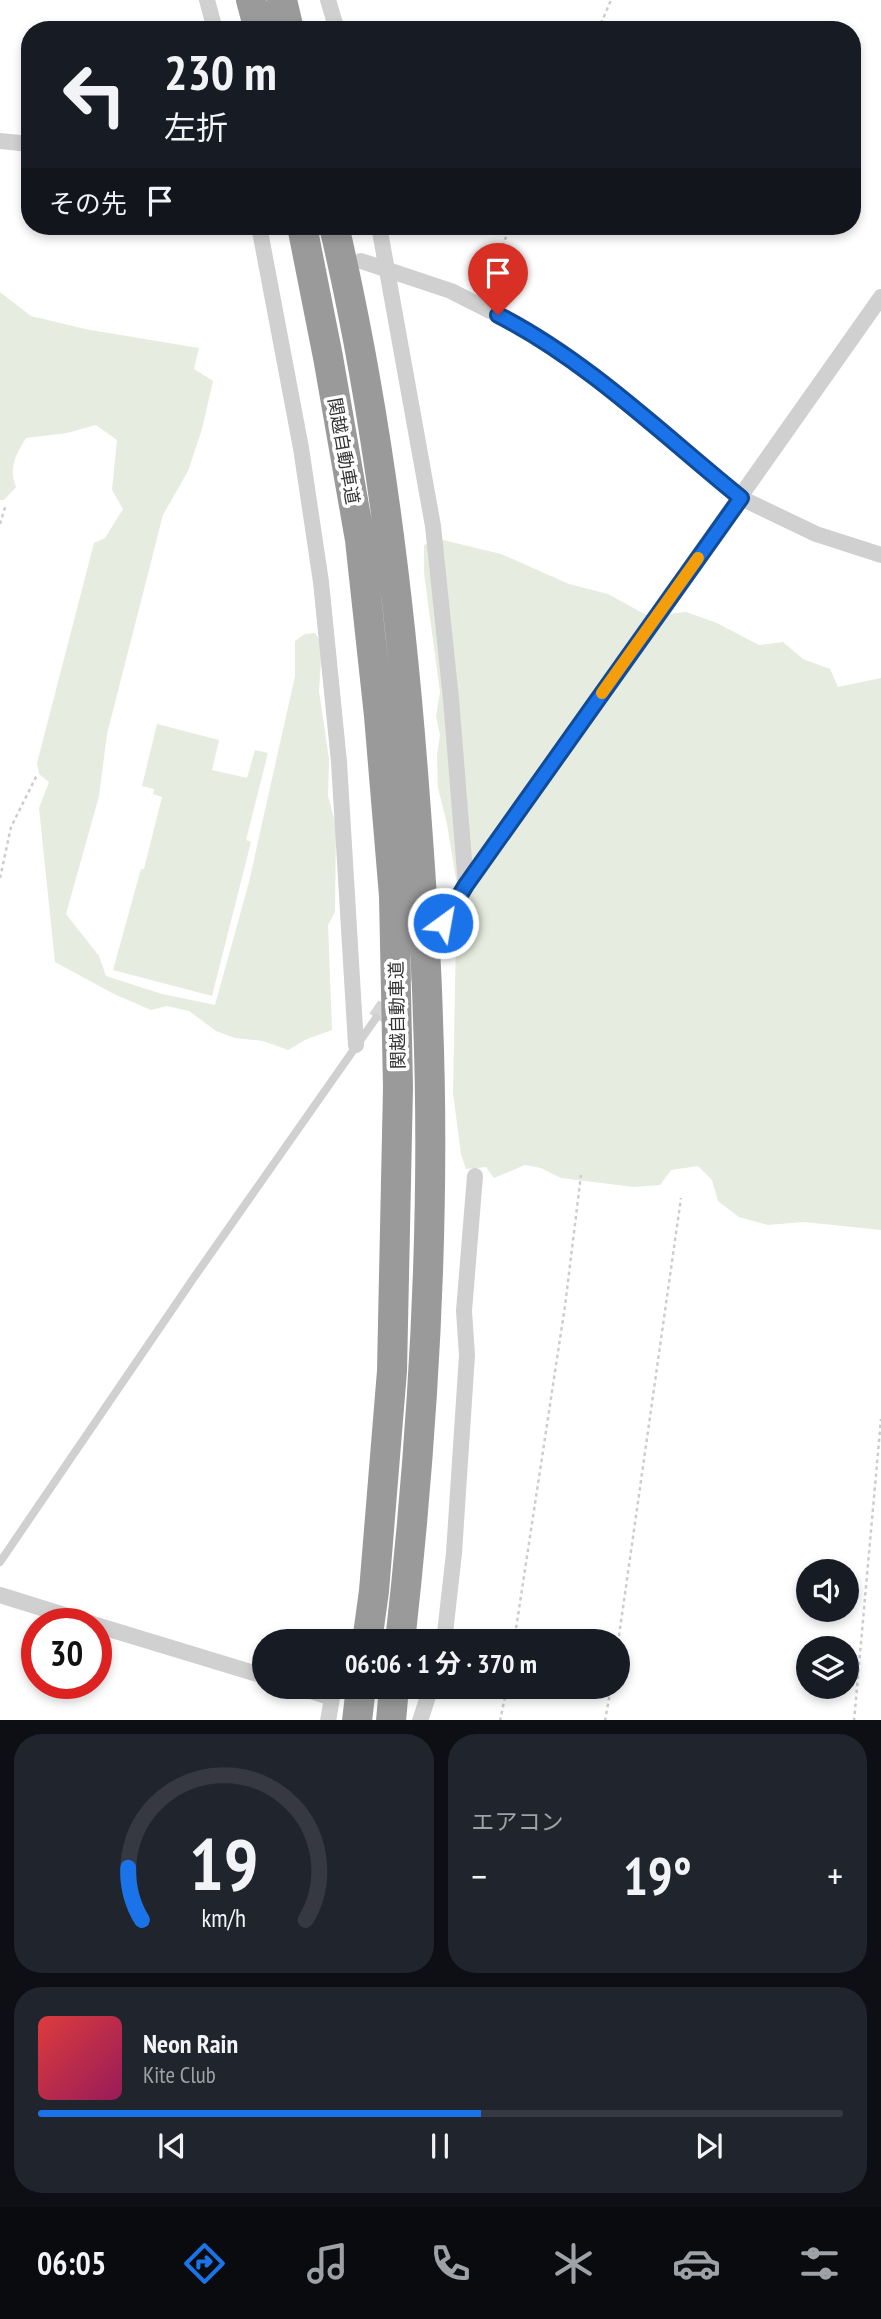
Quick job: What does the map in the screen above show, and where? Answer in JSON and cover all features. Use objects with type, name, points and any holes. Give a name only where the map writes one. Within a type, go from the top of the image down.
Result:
[{"type":"highway","points":[[251,0],[257,21]]},
{"type":"highway","points":[[282,0],[287,21]]},
{"type":"highway","name":"関越自動車道","points":[[304,235],[360,540],[379,716],[394,896],[398,1100],[392,1371],[370,1629]]},
{"type":"highway","name":"関越自動車道","points":[[336,235],[377,443],[399,607],[421,873],[427,995],[430,1152],[428,1269],[414,1518],[401,1629]]},
{"type":"highway","points":[[357,1720],[360,1699]]},
{"type":"highway","points":[[391,1720],[393,1699]]},
{"type":"street","points":[[207,0],[213,21]]},
{"type":"street","points":[[328,0],[334,21]]},
{"type":"street","points":[[0,141],[21,143]]},
{"type":"street","points":[[261,235],[301,447],[324,606],[345,839],[356,1045]]},
{"type":"street","points":[[381,235],[433,526],[466,885]]},
{"type":"street","points":[[361,261],[451,291],[520,326],[600,381],[741,498],[816,534],[881,555]]},
{"type":"street","points":[[443,923],[466,885],[881,296]]},
{"type":"street","points":[[445,1629],[454,1553],[467,1355],[464,1311],[475,1177]]},
{"type":"street","points":[[0,1595],[41,1608]]},
{"type":"street","points":[[112,1630],[252,1672]]},
{"type":"street","points":[[328,1720],[332,1699]]},
{"type":"street","points":[[421,1720],[427,1699]]},
{"type":"lane","points":[[0,1562],[70,1456],[376,1018]]},
{"type":"path","points":[[602,21],[611,0]]},
{"type":"path","points":[[476,304],[507,235]]},
{"type":"path","points":[[0,524],[6,504]]},
{"type":"path","points":[[0,878],[11,827],[37,775]]},
{"type":"path","points":[[516,1629],[565,1306],[580,1175]]},
{"type":"path","points":[[620,1629],[681,1199]]},
{"type":"path","points":[[854,1720],[881,1419]]},
{"type":"path","points":[[500,1720],[504,1699]]},
{"type":"path","points":[[605,1720],[609,1699]]},
{"type":"shaded area","points":[[0,292],[31,316],[85,329],[199,348],[194,369],[213,381],[202,429],[188,471],[163,515],[107,734],[99,796],[66,914],[99,956],[106,976],[162,994],[215,1005],[249,882],[295,676],[295,641],[305,634],[315,633],[322,644],[319,691],[329,759],[328,796],[336,826],[335,912],[328,925],[332,1030],[307,1039],[288,1050],[263,1041],[235,1038],[216,1031],[189,1011],[167,1006],[151,1010],[114,994],[55,962],[39,808],[49,782],[39,774],[37,763],[94,543],[105,538],[123,509],[112,490],[117,440],[96,425],[67,433],[26,438],[13,467],[16,487],[4,500],[0,500]]},
{"type":"shaded area","points":[[439,539],[501,554],[569,584],[608,594],[648,616],[686,612],[717,623],[759,645],[783,642],[803,659],[830,669],[838,687],[881,678],[881,1230],[804,1222],[768,1225],[739,1217],[718,1201],[712,1180],[698,1166],[671,1170],[660,1185],[634,1187],[561,1178],[541,1168],[525,1165],[494,1178],[486,1167],[466,1169],[461,1154],[453,1093],[457,885],[438,788],[437,755],[440,735],[436,716],[440,692],[424,573],[424,545]]},
{"type":"shaded area","points":[[157,724],[219,740],[212,770],[247,778],[255,750],[268,753],[246,840],[251,842],[212,996],[113,970],[141,869],[144,869],[162,797],[153,794],[154,789],[142,786]]},
{"type":"tunnel","points":[[376,1018],[423,950]]},
{"type":"slow traffic","points":[[602,693],[698,558]]},
{"type":"route","points":[[443,923],[466,885],[741,498],[600,381],[520,326],[498,315]]}]
